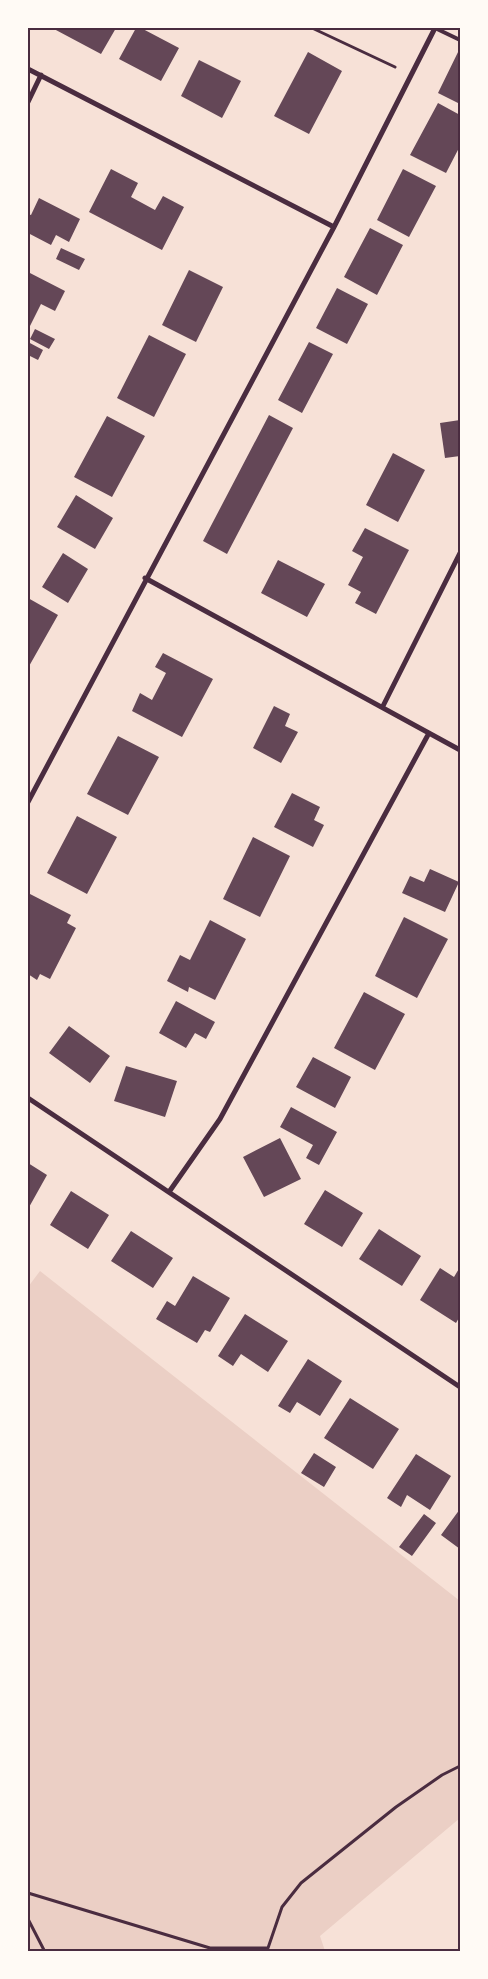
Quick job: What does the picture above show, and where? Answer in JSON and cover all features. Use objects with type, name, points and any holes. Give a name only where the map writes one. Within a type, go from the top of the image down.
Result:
[{"type":"street","points":[[28,802],[145,578],[334,227],[435,28]]},
{"type":"street","points":[[28,69],[334,227]]},
{"type":"street","points":[[28,102],[41,75]]},
{"type":"street","points":[[383,706],[460,553]]},
{"type":"street","points":[[145,578],[383,706],[460,750]]},
{"type":"street","points":[[169,1192],[220,1119],[430,733]]},
{"type":"street","points":[[28,1098],[460,1387]]},
{"type":"lane","points":[[435,28],[460,40]]},
{"type":"path","points":[[312,28],[411,75]]},
{"type":"path","points":[[28,1893],[209,1950],[267,1950],[282,1907],[301,1883],[396,1807],[442,1775],[460,1766]]},
{"type":"path","points":[[28,1919],[45,1952]]},
{"type":"shaded area","points":[[40,1271],[460,1601],[460,1818],[320,1936],[325,1951],[28,1952],[28,1287]]},
{"type":"building","points":[[55,28],[116,28],[101,54]]},
{"type":"building","points":[[136,28],[141,28],[179,48],[161,81],[119,59]]},
{"type":"building","points":[[460,48],[460,104],[438,93]]},
{"type":"building","points":[[308,52],[342,71],[309,134],[274,116]]},
{"type":"building","points":[[199,60],[241,81],[222,118],[181,96]]},
{"type":"building","points":[[438,103],[460,115],[460,146],[446,173],[410,155]]},
{"type":"building","points":[[111,169],[138,183],[131,197],[155,210],[163,196],[184,207],[162,250],[89,212]]},
{"type":"building","points":[[403,169],[436,186],[409,237],[377,220]]},
{"type":"building","points":[[39,198],[80,219],[69,242],[56,235],[51,245],[28,233],[28,214],[31,215]]},
{"type":"building","points":[[370,228],[403,245],[377,295],[344,277]]},
{"type":"building","points":[[61,248],[85,259],[79,270],[56,259]]},
{"type":"building","points":[[189,270],[223,287],[196,342],[162,325]]},
{"type":"building","points":[[28,272],[65,291],[55,311],[41,304],[28,330]]},
{"type":"building","points":[[337,288],[368,304],[347,344],[316,328]]},
{"type":"building","points":[[35,329],[55,339],[49,349],[30,339]]},
{"type":"building","points":[[149,335],[186,354],[154,417],[117,398]]},
{"type":"building","points":[[28,342],[43,350],[38,360],[28,355]]},
{"type":"building","points":[[309,342],[333,354],[302,413],[278,400]]},
{"type":"building","points":[[269,415],[293,428],[227,554],[203,541]]},
{"type":"building","points":[[107,416],[145,436],[112,497],[74,477]]},
{"type":"building","points":[[460,420],[460,456],[445,458],[440,423]]},
{"type":"building","points":[[393,453],[425,470],[398,522],[366,505]]},
{"type":"building","points":[[76,495],[113,518],[95,549],[57,527]]},
{"type":"building","points":[[365,528],[409,550],[376,614],[355,603],[361,592],[348,585],[363,557],[352,551]]},
{"type":"building","points":[[63,553],[88,569],[68,603],[42,587]]},
{"type":"building","points":[[278,560],[325,584],[307,617],[261,593]]},
{"type":"building","points":[[28,598],[58,615],[28,668]]},
{"type":"building","points":[[163,653],[213,679],[182,737],[132,711],[140,693],[152,700],[166,673],[155,667]]},
{"type":"building","points":[[274,706],[290,714],[285,726],[298,732],[281,763],[253,748]]},
{"type":"building","points":[[118,736],[159,757],[128,815],[87,794]]},
{"type":"building","points":[[292,793],[320,807],[314,820],[324,825],[313,847],[274,827]]},
{"type":"building","points":[[77,816],[117,837],[87,894],[47,873]]},
{"type":"building","points":[[253,837],[290,856],[260,917],[223,899]]},
{"type":"building","points":[[430,869],[459,882],[445,912],[402,893],[410,876],[424,882]]},
{"type":"building","points":[[30,894],[71,915],[67,923],[76,928],[50,979],[40,974],[37,980],[28,974],[28,898]]},
{"type":"building","points":[[404,917],[448,939],[417,998],[375,976]]},
{"type":"building","points":[[210,920],[246,939],[215,1000],[189,987],[188,992],[167,981],[180,955],[190,960]]},
{"type":"building","points":[[364,992],[405,1014],[375,1070],[334,1048]]},
{"type":"building","points":[[176,1001],[215,1022],[206,1039],[195,1033],[186,1048],[159,1033]]},
{"type":"building","points":[[69,1026],[110,1056],[90,1083],[49,1053]]},
{"type":"building","points":[[313,1057],[351,1077],[335,1108],[296,1087]]},
{"type":"building","points":[[126,1066],[177,1081],[165,1117],[114,1101]]},
{"type":"building","points":[[291,1107],[337,1132],[319,1165],[306,1158],[313,1145],[280,1127]]},
{"type":"building","points":[[280,1138],[301,1179],[264,1197],[243,1157]]},
{"type":"building","points":[[28,1163],[47,1175],[28,1209]]},
{"type":"building","points":[[325,1190],[363,1213],[342,1247],[304,1224]]},
{"type":"building","points":[[71,1191],[109,1215],[88,1249],[50,1225]]},
{"type":"building","points":[[379,1229],[421,1256],[402,1286],[359,1259]]},
{"type":"building","points":[[131,1231],[173,1258],[153,1288],[111,1261]]},
{"type":"building","points":[[460,1267],[460,1316],[456,1323],[420,1300],[440,1268],[454,1277]]},
{"type":"building","points":[[193,1276],[230,1298],[210,1332],[205,1330],[197,1343],[156,1319],[167,1301],[175,1306]]},
{"type":"building","points":[[245,1314],[288,1341],[268,1372],[241,1354],[233,1366],[218,1356]]},
{"type":"building","points":[[308,1359],[342,1381],[320,1416],[297,1402],[290,1413],[278,1406]]},
{"type":"building","points":[[350,1398],[399,1429],[373,1469],[324,1438]]},
{"type":"building","points":[[314,1453],[336,1467],[324,1487],[301,1473]]},
{"type":"building","points":[[416,1454],[451,1476],[430,1510],[407,1495],[401,1507],[387,1498]]},
{"type":"building","points":[[460,1509],[460,1549],[441,1535]]},
{"type":"building","points":[[424,1514],[436,1523],[412,1556],[399,1547]]}]
